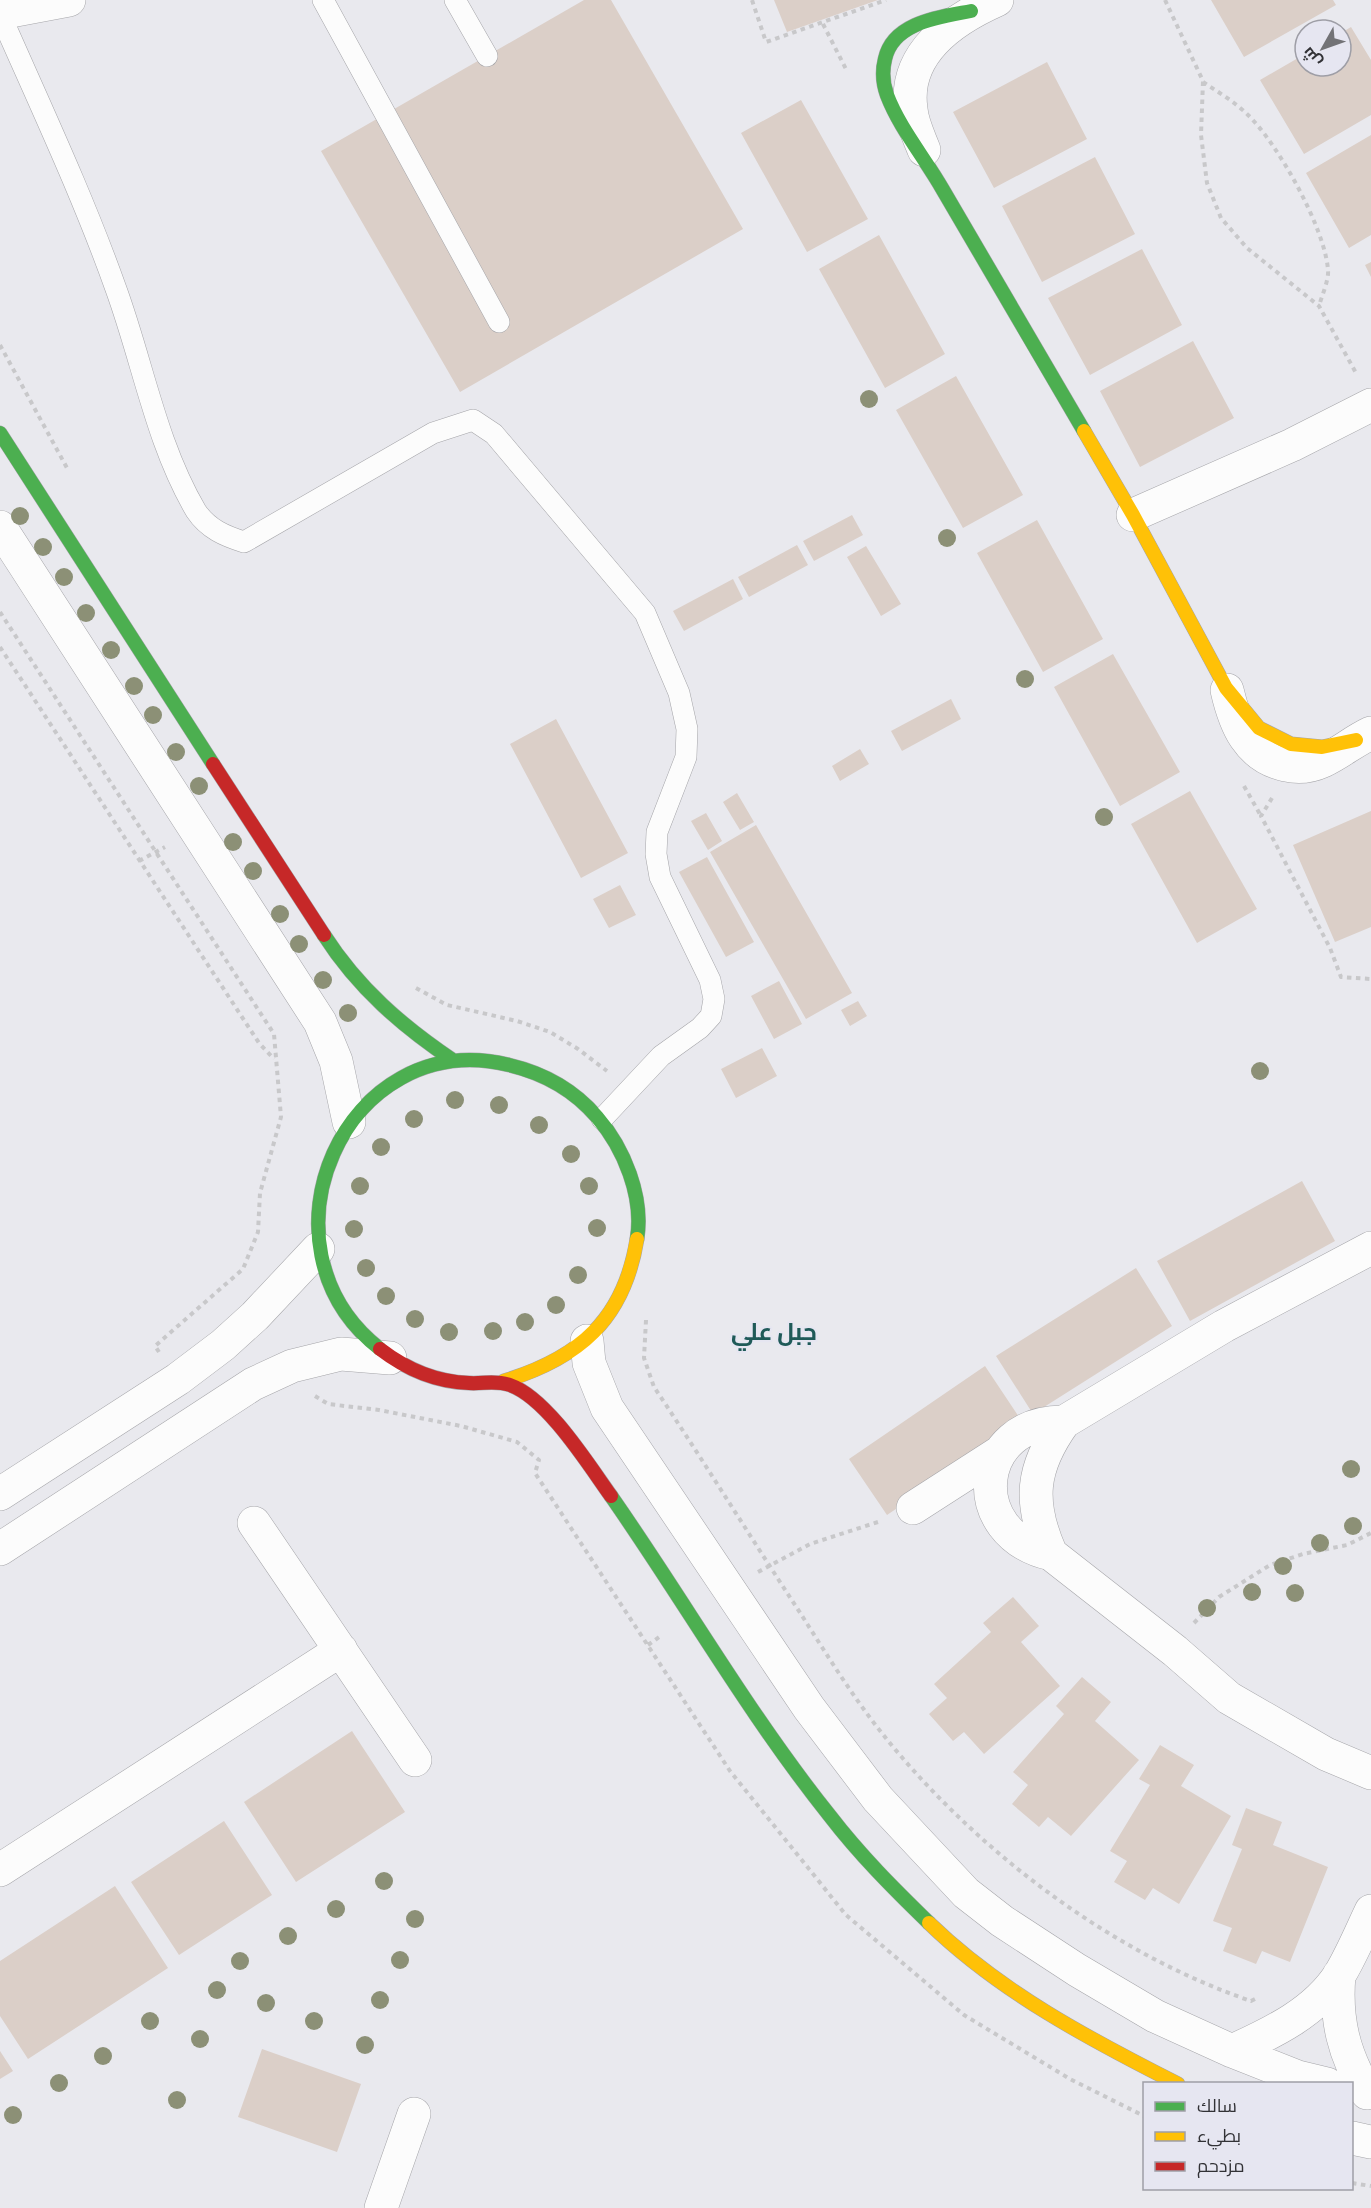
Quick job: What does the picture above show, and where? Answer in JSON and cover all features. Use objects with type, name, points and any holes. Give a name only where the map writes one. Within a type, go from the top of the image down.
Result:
[{"type":"street","points":[[0,13],[69,0]]},
{"type":"street","points":[[984,6],[932,42],[920,59],[912,78],[910,98],[913,120],[928,163],[1133,515],[1226,688],[1243,735],[1260,755],[1275,762],[1298,766],[1321,762],[1364,736]]},
{"type":"street","points":[[1133,515],[1292,446],[1366,393]]},
{"type":"street","points":[[0,434],[335,953],[372,998],[410,1032],[454,1061]]},
{"type":"street","points":[[0,527],[320,1022],[336,1061],[348,1122]]},
{"type":"street","points":[[495,1060],[536,1071],[572,1090],[602,1119],[631,1173],[639,1233],[623,1292],[587,1341],[549,1367],[504,1381],[455,1381],[426,1375],[390,1358],[356,1329],[331,1291],[318,1248],[316,1204],[327,1161],[348,1122],[370,1099],[396,1081],[424,1068],[454,1061],[495,1060]]},
{"type":"street","points":[[0,1494],[178,1379],[255,1316],[318,1248]]},
{"type":"street","points":[[1051,1554],[1039,1528],[1037,1472],[1047,1445],[1064,1422],[1224,1326],[1371,1248]]},
{"type":"street","points":[[587,1341],[589,1363],[607,1408],[809,1708],[878,1798],[966,1893],[1002,1921],[1077,1970],[1155,2016],[1232,2051],[1298,2077],[1319,2082]]},
{"type":"street","points":[[0,1549],[253,1384],[292,1366],[341,1354],[390,1358]]},
{"type":"street","points":[[504,1381],[540,1404],[579,1451],[776,1741],[825,1808],[880,1874],[939,1933],[1005,1985],[1072,2027],[1174,2082]]},
{"type":"street","points":[[913,1508],[1000,1452],[1015,1436],[1034,1425],[1064,1422]]},
{"type":"street","points":[[1000,1452],[993,1469],[990,1489],[998,1516],[1016,1540],[1032,1549],[1051,1554],[1175,1651],[1229,1698],[1326,1754],[1371,1773]]},
{"type":"street","points":[[254,1523],[415,1760]]},
{"type":"street","points":[[0,1870],[340,1650]]},
{"type":"street","points":[[1232,2051],[1288,2023],[1313,2004],[1339,1975],[1371,1911]]},
{"type":"street","points":[[1339,1975],[1338,2015],[1343,2043],[1363,2092]]},
{"type":"street","points":[[381,2208],[414,2114]]},
{"type":"street","points":[[1353,2138],[1371,2142]]},
{"type":"lane","points":[[323,0],[499,322]]},
{"type":"lane","points":[[455,0],[487,56]]},
{"type":"lane","points":[[0,13],[83,203],[117,290],[165,446],[197,513],[220,535],[244,542],[433,434],[473,420],[494,434],[645,613],[679,693],[687,729],[686,757],[657,832],[656,854],[660,877],[710,980],[714,999],[711,1016],[700,1028],[661,1056],[602,1119]]},
{"type":"path","points":[[752,0],[766,42],[886,0]]},
{"type":"path","points":[[1165,0],[1203,81],[1201,135],[1207,183],[1221,218],[1247,248],[1319,306],[1366,393]]},
{"type":"path","points":[[1203,81],[1247,114],[1269,139],[1292,177],[1319,236],[1328,271],[1319,306]]},
{"type":"path","points":[[0,612],[274,1034],[281,1117],[260,1193],[258,1232],[243,1269],[155,1346],[178,1379]]},
{"type":"path","points":[[0,647],[259,1042],[275,1059]]},
{"type":"path","points":[[1276,795],[1261,816],[1330,948],[1341,977],[1371,979]]},
{"type":"path","points":[[312,1394],[328,1404],[379,1410],[460,1426],[517,1442],[539,1460],[535,1473],[730,1772],[846,1915],[964,2015],[1070,2079],[1143,2116]]},
{"type":"path","points":[[728,1590],[810,1544],[868,1527],[913,1508]]},
{"type":"path","points":[[1175,1651],[1197,1619],[1218,1597],[1239,1582],[1270,1565],[1303,1554],[1347,1545],[1371,1533]]},
{"type":"path","points":[[1353,2183],[1371,2186]]},
{"type":"building","points":[[584,0],[611,0],[743,229],[460,392],[321,151]]},
{"type":"building","points":[[774,0],[878,0],[787,32]]},
{"type":"building","points":[[1211,0],[1333,0],[1336,5],[1313,18],[1293,18],[1293,29],[1244,57]]},
{"type":"building","points":[[1353,30],[1371,60],[1371,115],[1304,154],[1260,80],[1293,61],[1293,78],[1353,78]]},
{"type":"building","points":[[1047,62],[1087,139],[994,188],[953,112]]},
{"type":"building","points":[[801,100],[868,219],[807,252],[741,133]]},
{"type":"building","points":[[1371,135],[1371,235],[1349,248],[1306,173]]},
{"type":"building","points":[[1095,157],[1135,234],[1042,282],[1002,206]]},
{"type":"building","points":[[879,235],[945,354],[885,388],[819,269]]},
{"type":"building","points":[[1142,249],[1182,325],[1090,375],[1048,298]]},
{"type":"building","points":[[1371,262],[1371,277],[1365,265]]},
{"type":"building","points":[[1193,341],[1234,418],[1140,467],[1100,391]]},
{"type":"building","points":[[956,376],[1023,495],[963,528],[896,410]]},
{"type":"building","points":[[852,515],[863,535],[814,561],[803,541]]},
{"type":"building","points":[[1037,520],[1103,639],[1043,672],[977,553]]},
{"type":"building","points":[[797,545],[808,565],[749,597],[738,577]]},
{"type":"building","points":[[866,546],[901,604],[881,616],[847,557]]},
{"type":"building","points":[[733,579],[743,599],[684,631],[673,611]]},
{"type":"building","points":[[1113,654],[1180,772],[1120,806],[1054,687]]},
{"type":"building","points":[[951,699],[961,719],[902,751],[891,731]]},
{"type":"building","points":[[556,719],[628,853],[581,878],[510,744]]},
{"type":"building","points":[[860,749],[869,764],[840,781],[832,766]]},
{"type":"building","points":[[1190,791],[1257,909],[1197,943],[1131,824]]},
{"type":"building","points":[[737,793],[754,822],[740,830],[723,802]]},
{"type":"building","points":[[1371,811],[1371,927],[1335,942],[1293,845]]},
{"type":"building","points":[[706,813],[722,841],[708,850],[691,821]]},
{"type":"building","points":[[756,825],[852,993],[806,1019],[710,852]]},
{"type":"building","points":[[707,857],[754,942],[726,957],[679,872]]},
{"type":"building","points":[[620,885],[636,915],[609,928],[593,899]]},
{"type":"building","points":[[779,981],[802,1024],[774,1039],[751,996]]},
{"type":"building","points":[[858,1001],[867,1016],[850,1026],[841,1010]]},
{"type":"building","points":[[762,1048],[777,1076],[736,1098],[721,1069]]},
{"type":"building","points":[[1302,1181],[1335,1241],[1190,1321],[1157,1261]]},
{"type":"building","points":[[1136,1268],[1172,1326],[1033,1414],[996,1356]]},
{"type":"building","points":[[985,1366],[1023,1423],[887,1515],[849,1459]]},
{"type":"building","points":[[1013,1597],[1039,1626],[1021,1642],[1060,1686],[984,1754],[964,1732],[953,1741],[929,1714],[947,1698],[934,1684],[991,1632],[983,1623]]},
{"type":"building","points":[[1082,1677],[1111,1702],[1095,1721],[1139,1760],[1071,1836],[1048,1817],[1039,1827],[1012,1804],[1028,1785],[1013,1772],[1064,1714],[1056,1706]]},
{"type":"building","points":[[352,1731],[405,1812],[296,1882],[244,1802]]},
{"type":"building","points":[[1160,1745],[1194,1765],[1181,1786],[1231,1816],[1179,1904],[1153,1888],[1145,1900],[1114,1882],[1127,1861],[1110,1851],[1150,1785],[1139,1779]]},
{"type":"building","points":[[1246,1808],[1282,1822],[1273,1845],[1328,1867],[1290,1962],[1262,1951],[1256,1964],[1223,1951],[1232,1928],[1213,1921],[1242,1849],[1232,1845]]},
{"type":"building","points":[[224,1821],[272,1895],[179,1955],[131,1882]]},
{"type":"building","points":[[115,1886],[168,1968],[28,2059],[0,2016],[0,1961]]},
{"type":"building","points":[[262,2049],[361,2084],[337,2152],[238,2117]]},
{"type":"building","points":[[0,2051],[13,2071],[0,2079]]},
{"type":"traffic: fast","points":[[971,11],[919,23],[897,37],[885,59],[883,73],[886,91],[892,108],[936,178],[1084,431]]},
{"type":"traffic: fast","points":[[0,433],[213,764]]},
{"type":"traffic: fast","points":[[324,935],[351,972],[382,1005],[454,1061]]},
{"type":"traffic: fast","points":[[380,1349],[341,1306],[321,1256],[320,1203],[334,1153],[361,1110],[401,1078],[451,1061],[509,1065],[546,1078],[568,1091],[588,1107],[607,1129],[623,1158],[635,1190],[638,1207],[637,1239]]},
{"type":"traffic: fast","points":[[611,1496],[800,1778],[853,1844],[929,1923]]},
{"type":"traffic: slow","points":[[1084,431],[1133,515],[1226,688],[1259,728],[1291,744],[1322,747],[1356,740]]},
{"type":"traffic: slow","points":[[504,1381],[531,1372],[555,1360],[594,1332],[609,1313],[621,1292],[631,1267],[637,1239]]},
{"type":"traffic: slow","points":[[929,1923],[957,1948],[1016,1993],[1080,2032],[1174,2082]]},
{"type":"traffic: jam","points":[[213,764],[324,935]]},
{"type":"traffic: jam","points":[[380,1349],[400,1363],[434,1377],[457,1382],[495,1382],[510,1385],[524,1392],[538,1403],[566,1433],[611,1496]]},
{"type":"district","name":"جبل علي","points":[[774,1329]]}]
